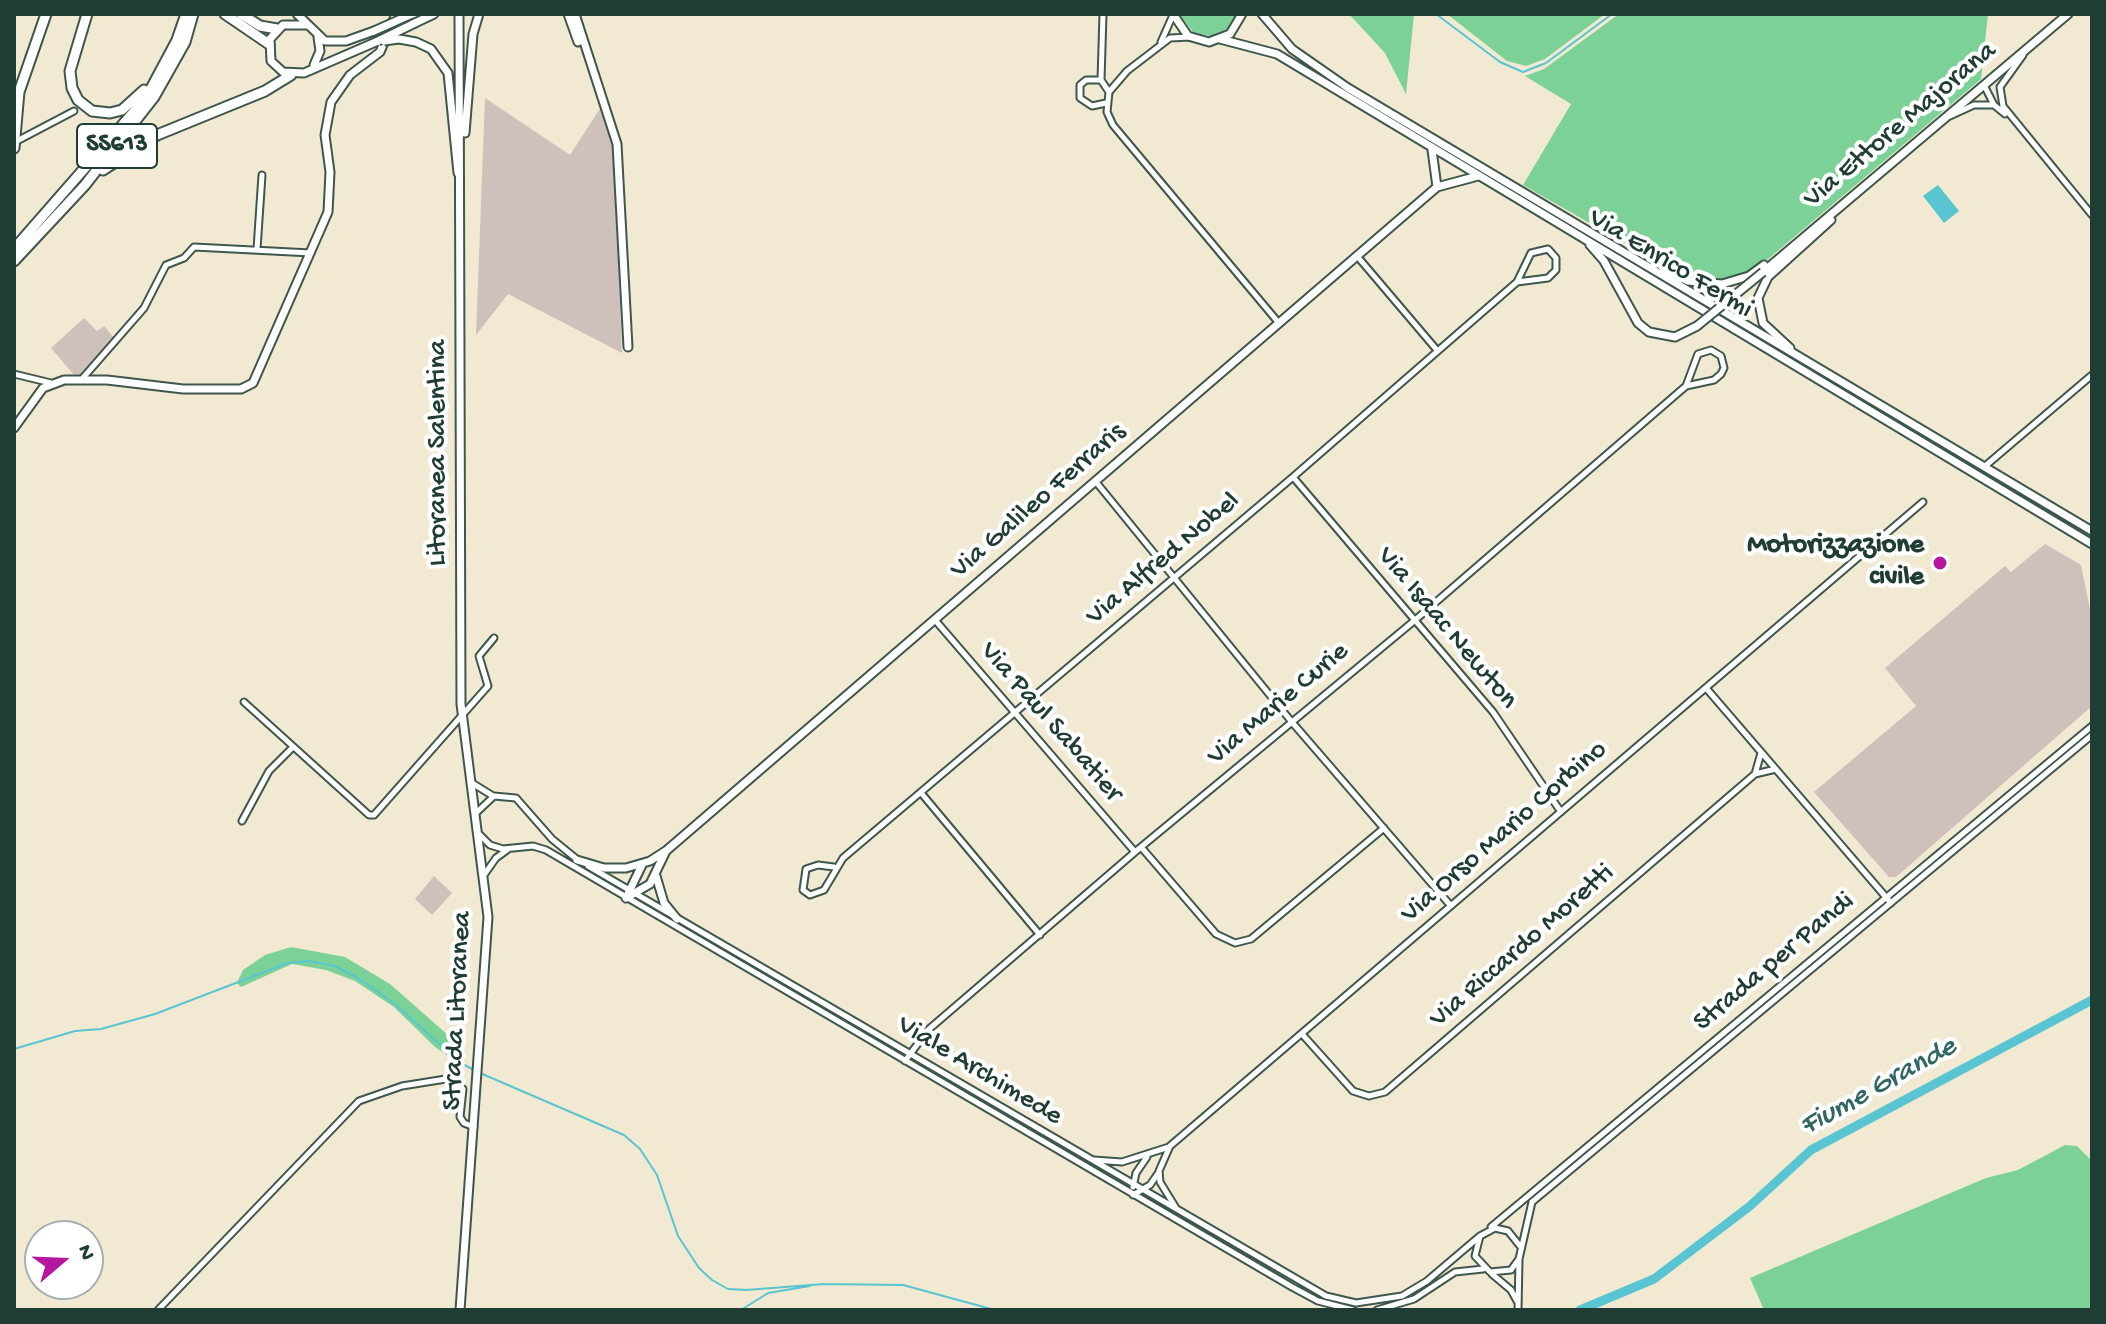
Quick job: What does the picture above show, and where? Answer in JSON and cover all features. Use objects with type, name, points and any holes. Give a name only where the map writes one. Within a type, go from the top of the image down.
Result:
[{"type":"highway","points":[[87,14],[70,71],[72,88],[78,100],[92,111],[122,110],[137,99],[163,65]]},
{"type":"highway","name":"SS613","points":[[14,249],[146,98],[186,14]]},
{"type":"highway","name":"SS613","points":[[14,261],[85,185],[154,97],[185,42],[193,14]]},
{"type":"highway","points":[[241,14],[260,26],[277,29]]},
{"type":"highway","points":[[227,15],[269,44]]},
{"type":"highway","points":[[14,148],[19,92],[46,17]]},
{"type":"highway","points":[[85,185],[109,165],[157,135],[265,91],[291,75]]},
{"type":"street","points":[[297,14],[318,36],[338,42],[374,31],[412,14]]},
{"type":"street","points":[[14,374],[51,383],[82,379],[183,389],[247,387],[253,383],[328,212],[330,194],[325,135],[331,102],[350,75],[380,52],[396,14]]},
{"type":"street","points":[[306,25],[290,23],[277,29],[269,44],[271,61],[291,75],[304,73],[314,65],[378,41],[434,14]]},
{"type":"street","points":[[459,14],[461,191]]},
{"type":"street","points":[[461,191],[473,34],[479,14]]},
{"type":"street","points":[[568,14],[574,34],[588,56]]},
{"type":"street","points":[[575,14],[617,144],[628,347]]},
{"type":"street","points":[[1103,14],[1101,80],[1109,92]]},
{"type":"street","points":[[1173,14],[1179,28],[1190,37]]},
{"type":"street","points":[[1161,43],[1173,14]]},
{"type":"street","points":[[1220,39],[1237,26],[1242,14]]},
{"type":"street","name":"Via Enrico Fermi","points":[[1262,14],[1282,40],[1302,58],[1803,361],[2092,531]]},
{"type":"street","name":"Via Ettore Majorana","points":[[1586,240],[1604,261],[1638,323],[1649,332],[1675,337],[1697,326],[1763,272],[2068,14]]},
{"type":"street","points":[[314,65],[320,51],[318,36]]},
{"type":"street","points":[[1190,37],[1170,38],[1161,43],[1109,92],[1106,103],[1113,125],[1278,322]]},
{"type":"street","name":"Via Enrico Fermi","points":[[1190,37],[1209,42],[1220,39],[1277,54],[2092,544]]},
{"type":"street","points":[[378,41],[399,39],[416,42],[431,49],[448,73],[453,96],[453,149],[461,191]]},
{"type":"street","points":[[1999,96],[2000,87],[2025,51]]},
{"type":"street","points":[[1101,80],[1086,80],[1080,85],[1080,98],[1092,106],[1106,103]]},
{"type":"street","points":[[1984,85],[1999,96],[2012,120]]},
{"type":"street","points":[[1984,85],[1994,105],[2012,120],[2092,215]]},
{"type":"street","points":[[1946,117],[1974,105],[1994,105]]},
{"type":"street","points":[[15,142],[74,111]]},
{"type":"street","points":[[1431,149],[1437,187],[1478,176]]},
{"type":"street","points":[[257,249],[262,175]]},
{"type":"street","name":"Via Galileo Ferraris","points":[[577,860],[604,868],[642,865],[667,850],[1437,187]]},
{"type":"street","name":"Litoranea Salentina","points":[[461,191],[462,714]]},
{"type":"street","points":[[1641,261],[1688,281],[1722,284],[1736,281],[1756,272],[1842,206]]},
{"type":"street","points":[[1803,361],[1763,323],[1758,298],[1768,277],[1825,227],[1842,206]]},
{"type":"street","points":[[82,379],[144,308],[166,265],[181,261],[198,246],[312,254]]},
{"type":"street","name":"Via Alfred Nobel","points":[[834,867],[818,865],[806,869],[803,890],[810,895],[818,895],[830,883],[834,867],[1517,282],[1531,253],[1548,249],[1556,258],[1556,270],[1548,278],[1517,282]]},
{"type":"street","points":[[1356,256],[1436,349]]},
{"type":"street","name":"Via Marie Curie","points":[[905,1061],[928,1030],[1291,721],[1414,621],[1686,386],[1698,354],[1711,350],[1721,356],[1721,374],[1714,380],[1686,386]]},
{"type":"street","points":[[1984,467],[2092,375]]},
{"type":"street","points":[[14,428],[51,383]]},
{"type":"street","name":"Via Isaac Newton","points":[[1293,477],[1493,712],[1561,812]]},
{"type":"street","points":[[1096,482],[1291,721],[1451,906]]},
{"type":"street","name":"Via Orso Mario Corbino","points":[[1133,1195],[1150,1185],[1170,1146],[1923,502]]},
{"type":"street","name":"Via Paul Sabatier","points":[[935,620],[1216,934],[1235,943],[1251,939],[1384,828]]},
{"type":"street","points":[[244,702],[369,815],[374,815],[488,686],[479,656],[494,638]]},
{"type":"street","points":[[1706,688],[1891,903]]},
{"type":"street","name":"Strada Litoranea","points":[[460,1310],[488,917],[462,714]]},
{"type":"street","name":"Strada per Pandi","points":[[1482,1234],[2092,726]]},
{"type":"street","name":"Strada per Pandi","points":[[1518,1308],[1520,1246],[1532,1202],[2092,735]]},
{"type":"street","points":[[242,821],[269,771],[293,747]]},
{"type":"street","points":[[1755,774],[1761,752]]},
{"type":"street","name":"Via Riccardo Moretti","points":[[1302,1034],[1353,1091],[1369,1096],[1385,1092],[1755,774],[1776,769]]},
{"type":"street","name":"Viale Archimede","points":[[472,783],[494,796],[510,796],[525,804],[552,839],[577,860],[905,1061],[1310,1297],[1353,1310]]},
{"type":"street","points":[[922,794],[1040,935]]},
{"type":"street","points":[[476,814],[494,796]]},
{"type":"street","name":"Viale Archimede","points":[[478,833],[490,845],[509,849],[533,846],[546,850],[677,919],[1315,1291],[1356,1303],[1384,1301],[1411,1292],[1482,1234]]},
{"type":"street","points":[[484,875],[496,858],[509,849]]},
{"type":"street","name":"Via Galileo Ferraris","points":[[630,894],[650,884],[667,850]]},
{"type":"street","points":[[630,894],[642,865]]},
{"type":"street","points":[[656,873],[656,887],[677,919]]},
{"type":"street","points":[[158,1310],[359,1101],[402,1086],[452,1078],[463,1089],[460,1117],[464,1123],[475,1127]]},
{"type":"street","points":[[1081,1155],[1109,1163],[1148,1156],[1170,1146]]},
{"type":"street","points":[[1133,1195],[1136,1173],[1148,1156]]},
{"type":"street","points":[[1159,1171],[1164,1191],[1179,1212]]},
{"type":"street","points":[[1518,1308],[1511,1290],[1486,1271],[1475,1256],[1482,1234],[1495,1228],[1508,1231],[1520,1246]]},
{"type":"street","points":[[1377,1310],[1414,1299],[1455,1272],[1504,1273],[1519,1259]]},
{"type":"shaded area","points":[[485,98],[570,155],[601,107],[614,146],[622,353],[508,294],[476,335]]},
{"type":"shaded area","points":[[84,318],[97,331],[104,326],[114,338],[82,374],[74,375],[51,348]]},
{"type":"shaded area","points":[[2045,544],[2081,565],[2092,619],[2092,706],[1896,877],[1889,877],[1814,792],[1916,706],[1885,668],[2005,566],[2011,572]]},
{"type":"shaded area","points":[[434,876],[452,893],[432,915],[415,899]]},
{"type":"green space","points":[[1179,14],[1237,14],[1227,29],[1210,36],[1193,32]]},
{"type":"green space","points":[[1349,14],[1414,14],[1406,94],[1385,53]]},
{"type":"green space","points":[[1447,14],[1605,14],[1545,59],[1526,66],[1507,61]]},
{"type":"green space","points":[[1619,14],[1988,14],[1981,79],[1761,265],[1749,274],[1721,282],[1677,273],[1523,185],[1571,104],[1525,76],[1544,69]]},
{"type":"green space","points":[[291,947],[345,957],[390,984],[466,1051],[464,1067],[435,1047],[394,1007],[355,981],[326,970],[292,964],[241,987],[237,983],[243,970],[265,955]]},
{"type":"green space","points":[[2065,1145],[2077,1146],[2092,1161],[2092,1310],[1764,1310],[1750,1278],[1986,1178],[2018,1170]]},
{"type":"water","points":[[1938,185],[1959,211],[1944,223],[1923,196]]},
{"type":"waterway","points":[[1436,14],[1500,62],[1523,72],[1546,63],[1612,14]]},
{"type":"waterway","points":[[14,1049],[75,1031],[101,1029],[155,1014],[288,963],[310,961],[334,966],[358,978],[396,1005],[459,1062],[474,1070]]},
{"type":"waterway","name":"Fiume Grande","points":[[1580,1310],[1654,1279],[1750,1206],[1811,1150],[2092,1000]]},
{"type":"waterway","points":[[480,1073],[624,1135],[640,1149],[657,1175],[678,1236],[699,1268],[712,1280],[728,1289],[746,1290],[824,1284]]},
{"type":"waterway","name":"Fiume Grande","points":[[824,1284],[903,1285],[995,1310]]},
{"type":"waterway","name":"Fiume Grande","points":[[741,1310],[768,1293],[810,1286]]},
{"type":"place","name":"Motorizzazione civile","points":[[1940,563]]}]
